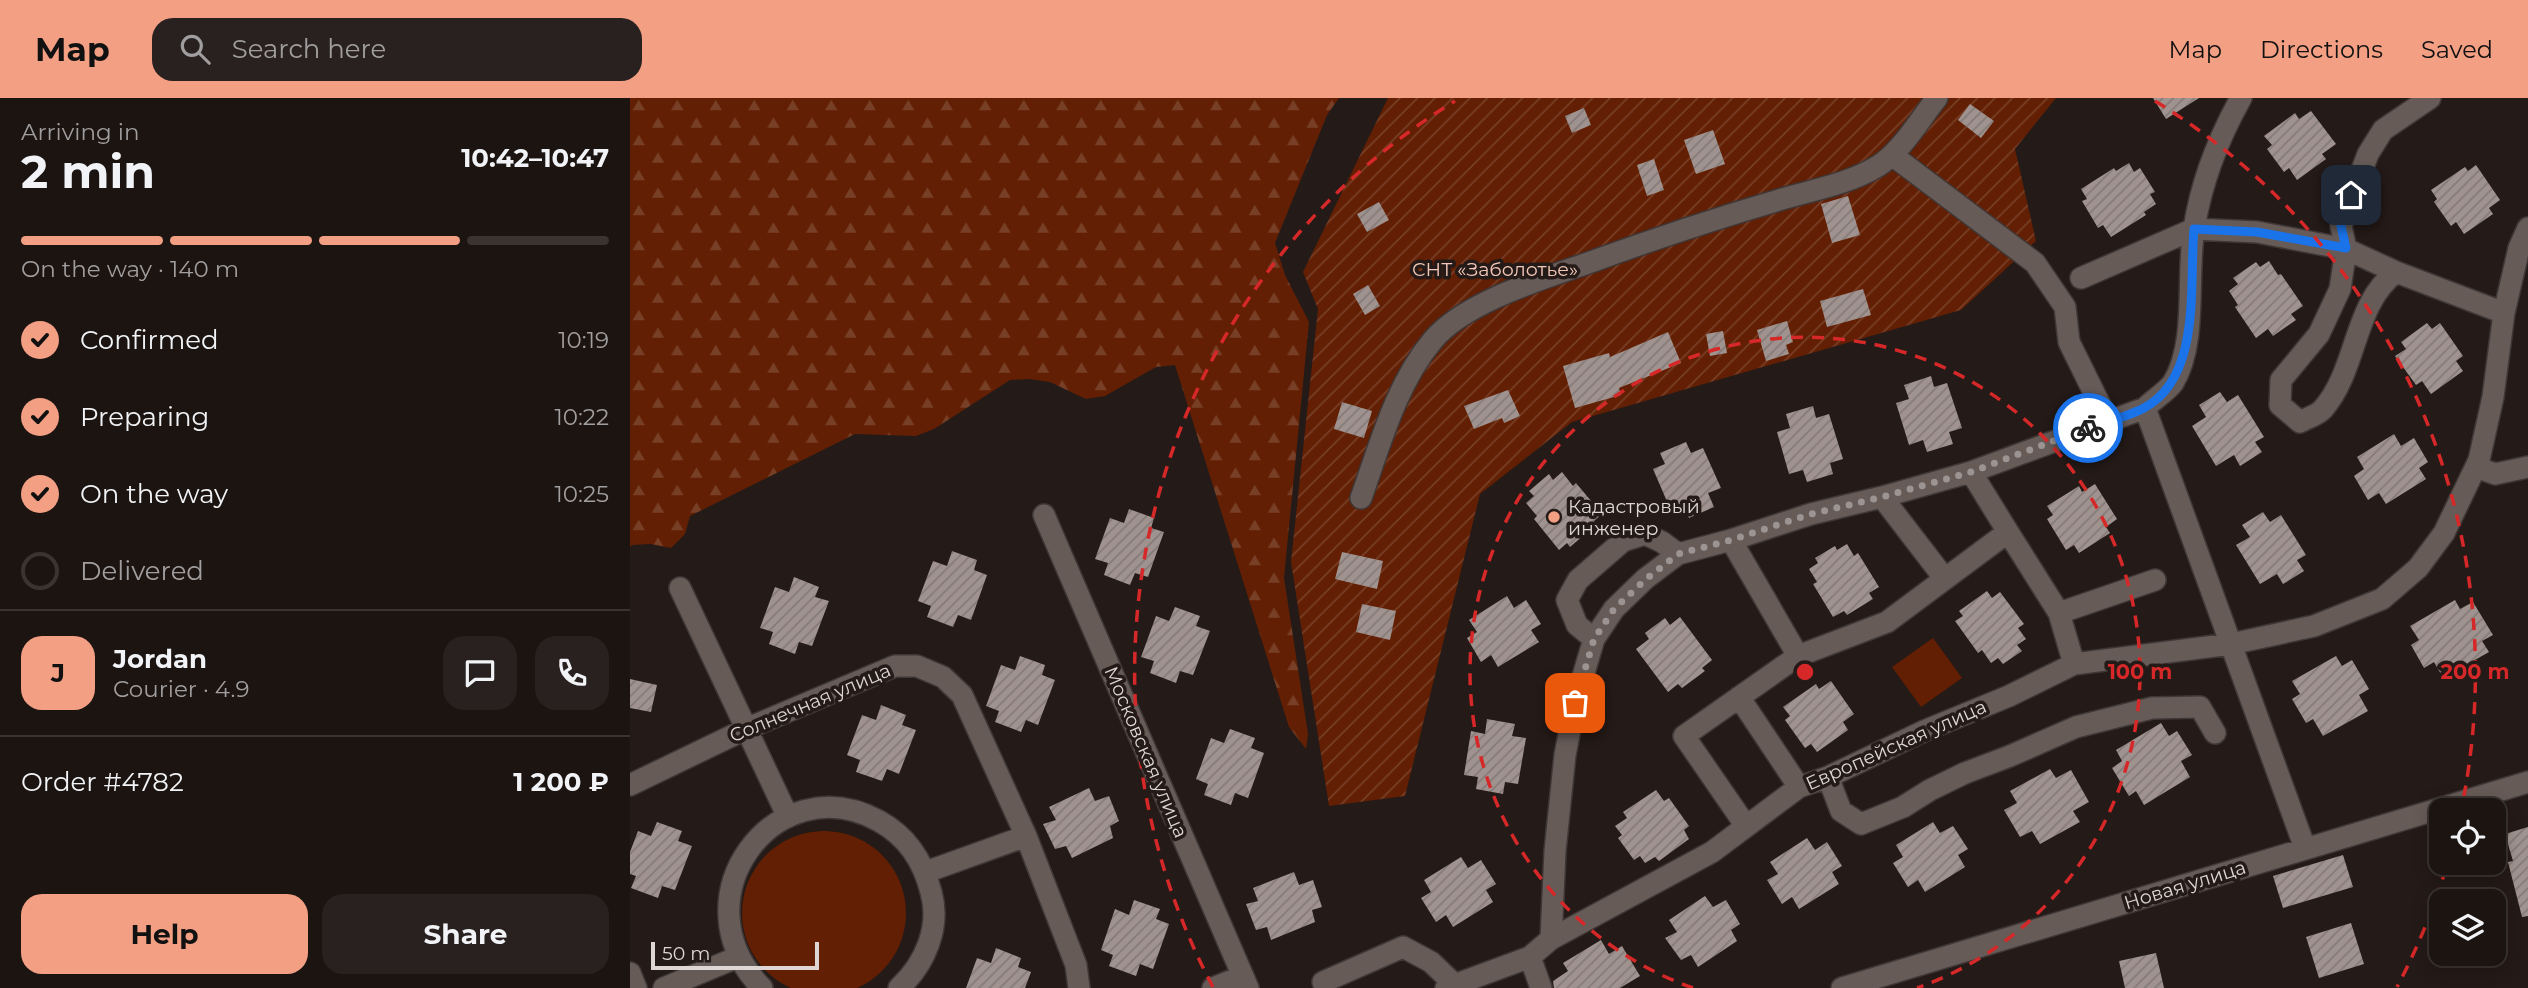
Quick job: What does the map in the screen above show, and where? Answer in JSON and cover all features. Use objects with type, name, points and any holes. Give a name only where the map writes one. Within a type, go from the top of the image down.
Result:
[{"type":"street","points":[[1361,498],[1400,395],[1417,361],[1434,338],[1455,320],[1539,280],[1676,231],[1859,177],[1892,155],[1937,98]]},
{"type":"street","points":[[1551,939],[1555,851],[1565,755],[1575,703],[1594,639],[1614,609],[1678,554],[1811,514],[1971,472],[2145,408],[2172,384],[2183,359],[2191,302],[2194,229],[2221,133],[2241,98]]},
{"type":"street","points":[[2396,272],[2386,279],[2375,293],[2341,382],[2322,411],[2300,422],[2280,405],[2281,380],[2319,334],[2340,289],[2346,248],[2341,226],[2368,154],[2383,130],[2430,98]]},
{"type":"street","points":[[1892,155],[2035,263],[2065,307],[2069,342],[2108,421]]},
{"type":"street","name":"Европейская улица","points":[[1450,986],[1530,957],[1551,939],[1712,852],[1799,788],[2009,696],[2074,664],[2231,644],[2314,626],[2382,599],[2418,568],[2444,533],[2476,467],[2493,397],[2504,313],[2519,248],[2528,228]]},
{"type":"street","points":[[2081,278],[2194,229],[2257,232],[2346,248],[2396,272],[2504,313]]},
{"type":"street","points":[[2145,408],[2305,848]]},
{"type":"street","points":[[2476,467],[2495,474],[2528,467]]},
{"type":"street","points":[[1971,472],[2059,613],[2074,664]]},
{"type":"street","points":[[1882,497],[1945,579]]},
{"type":"street","name":"Московская улица","points":[[1044,515],[1245,982]]},
{"type":"street","points":[[1746,826],[1684,736],[1798,656],[1887,622],[2008,532]]},
{"type":"street","points":[[1594,639],[1577,625],[1567,600],[1578,580],[1623,541],[1645,534],[1678,554]]},
{"type":"street","points":[[1731,540],[1798,656]]},
{"type":"street","points":[[2059,613],[2155,580]]},
{"type":"street","points":[[680,588],[788,817]]},
{"type":"street","name":"Солнечная улица","points":[[630,785],[746,729],[895,666],[917,666],[943,677],[962,695],[1026,836],[1076,965],[1079,988]]},
{"type":"street","points":[[1739,697],[1799,788]]},
{"type":"street","points":[[1828,777],[1840,811],[1861,824],[1903,807],[1965,773],[2088,724],[2152,708],[2200,707],[2215,733]]},
{"type":"street","name":"Новая улица","points":[[1842,988],[2528,782]]},
{"type":"street","points":[[762,988],[748,974],[738,957],[728,926],[728,899],[734,873],[747,850],[766,831],[788,817],[814,809],[842,809],[869,816],[893,829],[913,848],[926,872],[933,899],[933,926],[926,953],[911,977],[900,988]]},
{"type":"street","points":[[926,872],[1026,836]]},
{"type":"street","points":[[1322,982],[1403,947],[1431,962],[1450,986]]},
{"type":"street","points":[[664,988],[738,957]]},
{"type":"street","points":[[1530,957],[1541,988]]},
{"type":"street","points":[[630,973],[636,988]]},
{"type":"street","points":[[1213,988],[1245,982]]},
{"type":"green space","points":[[630,98],[1339,98],[1327,115],[1275,243],[1285,275],[1309,322],[1284,578],[1308,734],[1306,749],[1289,727],[1175,365],[1156,367],[1105,396],[1086,399],[1050,382],[1010,380],[934,429],[916,436],[855,434],[690,516],[685,534],[671,548],[651,544],[630,547]]},
{"type":"green space","name":"СНТ «Заболотье»","points":[[1388,98],[2056,98],[2015,149],[2036,241],[1961,310],[1572,422],[1480,494],[1405,796],[1329,806],[1291,562],[1318,309],[1303,272]]},
{"type":"green space","points":[[1933,638],[1962,678],[1921,707],[1892,667]]},
{"type":"green space","points":[[808,833],[840,833],[869,845],[882,855],[892,868],[904,897],[904,929],[892,958],[882,971],[852,989],[796,989],[779,981],[766,971],[756,958],[744,929],[744,897],[756,868],[766,855],[779,845]]},
{"type":"building","points":[[2153,98],[2199,98],[2166,119]]},
{"type":"building","points":[[1970,104],[1994,121],[1981,138],[1958,120]]},
{"type":"building","points":[[1584,108],[1591,125],[1572,133],[1565,116]]},
{"type":"building","points":[[2311,111],[2336,144],[2322,154],[2326,159],[2297,180],[2289,168],[2284,172],[2267,149],[2272,145],[2264,136],[2295,113],[2299,119]]},
{"type":"building","points":[[1713,130],[1725,164],[1696,174],[1684,140]]},
{"type":"building","points":[[1654,159],[1664,190],[1647,196],[1637,165]]},
{"type":"building","points":[[2129,163],[2134,172],[2140,168],[2155,192],[2150,194],[2156,204],[2144,212],[2146,215],[2111,237],[2103,225],[2098,228],[2082,201],[2087,199],[2081,189],[2114,168],[2116,171]]},
{"type":"building","points":[[2476,165],[2500,200],[2489,208],[2493,214],[2464,234],[2456,222],[2451,226],[2434,202],[2437,199],[2431,190],[2465,167],[2468,171]]},
{"type":"building","points":[[1848,196],[1860,235],[1832,243],[1821,204]]},
{"type":"building","points":[[1379,202],[1389,220],[1367,232],[1357,214]]},
{"type":"building","points":[[2269,261],[2303,306],[2291,314],[2296,320],[2273,336],[2268,329],[2256,338],[2235,307],[2238,305],[2229,291],[2238,284],[2233,278],[2256,262],[2260,267]]},
{"type":"building","points":[[1368,285],[1380,306],[1365,315],[1353,294]]},
{"type":"building","points":[[1863,289],[1871,315],[1827,327],[1820,301]]},
{"type":"building","points":[[1787,321],[1793,342],[1786,345],[1789,354],[1766,361],[1757,330]]},
{"type":"building","points":[[2427,323],[2432,329],[2440,323],[2463,356],[2456,361],[2463,371],[2431,394],[2422,381],[2416,385],[2395,356],[2406,349],[2401,342]]},
{"type":"building","points":[[1723,331],[1727,353],[1710,356],[1706,334]]},
{"type":"building","points":[[1668,332],[1681,363],[1619,388],[1621,395],[1575,408],[1563,366],[1609,353],[1610,357]]},
{"type":"building","points":[[1931,376],[1934,387],[1947,383],[1962,428],[1949,432],[1953,444],[1927,452],[1923,440],[1909,445],[1896,403],[1909,399],[1904,385]]},
{"type":"building","points":[[1508,390],[1520,416],[1504,423],[1502,418],[1474,429],[1464,406]]},
{"type":"building","points":[[2220,392],[2227,402],[2238,395],[2264,437],[2255,442],[2262,452],[2240,466],[2234,455],[2216,466],[2192,426],[2206,417],[2199,405]]},
{"type":"building","points":[[1342,402],[1372,411],[1364,438],[1334,429]]},
{"type":"building","points":[[1813,406],[1816,418],[1829,414],[1843,459],[1830,463],[1833,474],[1807,482],[1803,470],[1789,474],[1777,432],[1790,428],[1786,414]]},
{"type":"building","points":[[2394,434],[2401,446],[2414,438],[2428,462],[2419,468],[2426,479],[2386,504],[2379,493],[2368,500],[2354,476],[2364,469],[2357,457]]},
{"type":"building","points":[[1686,442],[1691,453],[1703,448],[1721,488],[1708,493],[1714,507],[1689,518],[1684,507],[1672,513],[1653,469],[1665,464],[1660,453]]},
{"type":"building","points":[[1562,472],[1573,486],[1576,483],[1602,514],[1594,521],[1597,524],[1570,547],[1567,543],[1559,550],[1534,519],[1537,516],[1526,503],[1534,496],[1529,491],[1549,474],[1553,480]]},
{"type":"building","points":[[2095,484],[2117,519],[2106,527],[2110,533],[2079,553],[2074,545],[2066,550],[2047,519],[2053,515],[2047,506],[2079,486],[2082,492]]},
{"type":"building","points":[[1129,509],[1154,518],[1151,528],[1164,532],[1148,577],[1135,573],[1130,585],[1104,575],[1108,563],[1095,559],[1110,518],[1124,523]]},
{"type":"building","points":[[2263,512],[2270,522],[2281,515],[2306,555],[2297,560],[2304,571],[2283,584],[2277,574],[2260,584],[2236,545],[2250,537],[2242,525]]},
{"type":"building","points":[[1847,544],[1854,556],[1858,553],[1879,587],[1869,593],[1873,599],[1847,615],[1844,611],[1833,617],[1813,584],[1817,582],[1809,569],[1818,563],[1815,558],[1835,546],[1837,550]]},
{"type":"building","points":[[952,551],[977,560],[974,570],[987,575],[971,620],[958,615],[953,627],[927,617],[931,606],[918,601],[933,561],[947,566]]},
{"type":"building","points":[[1342,552],[1383,561],[1377,589],[1335,579]]},
{"type":"building","points":[[794,577],[819,587],[815,597],[829,601],[812,646],[799,642],[795,654],[769,644],[773,632],[760,628],[775,587],[789,592]]},
{"type":"building","points":[[1987,591],[1992,598],[2000,592],[2024,624],[2018,628],[2026,639],[2017,645],[2022,651],[2003,664],[1998,658],[1991,663],[1982,650],[1978,653],[1955,621],[1963,616],[1959,611]]},
{"type":"building","points":[[1507,596],[1514,608],[1526,600],[1541,624],[1531,630],[1539,642],[1498,667],[1491,655],[1481,662],[1467,638],[1477,632],[1469,620]]},
{"type":"building","points":[[2455,600],[2460,609],[2473,602],[2493,635],[2482,641],[2489,652],[2443,678],[2434,662],[2424,668],[2411,645],[2419,640],[2410,626]]},
{"type":"building","points":[[1362,604],[1396,611],[1390,640],[1356,632]]},
{"type":"building","points":[[1175,607],[1200,616],[1196,626],[1210,631],[1193,675],[1180,671],[1176,683],[1150,673],[1154,661],[1141,657],[1156,616],[1169,621]]},
{"type":"building","points":[[1680,617],[1712,660],[1702,668],[1705,671],[1682,688],[1678,684],[1668,692],[1636,649],[1649,639],[1645,633],[1665,618],[1670,625]]},
{"type":"building","points":[[1020,656],[1045,665],[1042,675],[1055,680],[1038,725],[1026,720],[1021,732],[995,722],[999,711],[986,706],[1001,665],[1015,670]]},
{"type":"building","points":[[2336,656],[2342,666],[2352,660],[2369,689],[2359,695],[2368,711],[2323,736],[2313,719],[2306,723],[2292,699],[2300,694],[2292,681]]},
{"type":"building","points":[[630,679],[657,685],[651,712],[630,708]]},
{"type":"building","points":[[1831,681],[1854,714],[1843,722],[1848,730],[1817,752],[1811,744],[1805,748],[1785,720],[1790,716],[1783,707],[1816,684],[1819,689]]},
{"type":"building","points":[[881,705],[906,715],[902,725],[916,730],[899,774],[887,769],[882,781],[856,772],[860,760],[847,755],[862,715],[876,720]]},
{"type":"building","points":[[1487,719],[1515,724],[1512,736],[1526,738],[1518,784],[1505,782],[1503,794],[1476,789],[1478,777],[1464,775],[1471,731],[1485,734]]},
{"type":"building","points":[[2161,723],[2169,736],[2177,731],[2192,755],[2181,761],[2190,777],[2144,805],[2136,791],[2129,796],[2112,768],[2122,761],[2116,750]]},
{"type":"building","points":[[1230,729],[1255,738],[1251,748],[1264,753],[1248,798],[1235,793],[1231,805],[1204,795],[1208,784],[1196,779],[1211,738],[1224,743]]},
{"type":"building","points":[[2050,769],[2056,778],[2071,770],[2089,802],[2073,811],[2080,822],[2040,844],[2032,831],[2020,837],[2004,810],[2017,803],[2010,791]]},
{"type":"building","points":[[1089,788],[1095,801],[1109,796],[1119,821],[1110,826],[1113,838],[1072,858],[1066,846],[1055,849],[1043,824],[1056,820],[1049,807]]},
{"type":"building","points":[[1656,790],[1664,801],[1669,798],[1689,826],[1684,830],[1689,839],[1659,861],[1655,857],[1645,863],[1640,856],[1634,860],[1618,838],[1622,835],[1615,826],[1627,818],[1623,812]]},
{"type":"building","points":[[657,822],[682,831],[678,841],[692,846],[675,890],[662,886],[658,898],[631,888],[636,876],[630,874],[630,852],[638,831],[651,836]]},
{"type":"building","points":[[1933,822],[1940,833],[1953,826],[1968,849],[1958,855],[1965,867],[1925,892],[1918,880],[1908,887],[1893,863],[1903,857],[1896,845]]},
{"type":"building","points":[[2528,827],[2528,916],[2522,917],[2508,862],[2513,861],[2506,834]]},
{"type":"building","points":[[1807,838],[1815,850],[1827,842],[1842,866],[1832,872],[1839,884],[1799,909],[1792,897],[1782,904],[1767,880],[1778,874],[1770,862]]},
{"type":"building","points":[[2343,855],[2353,887],[2283,908],[2273,876]]},
{"type":"building","points":[[1461,857],[1468,868],[1481,860],[1496,884],[1486,890],[1493,902],[1453,927],[1446,915],[1436,922],[1421,898],[1431,892],[1424,880]]},
{"type":"building","points":[[1294,872],[1299,885],[1313,880],[1322,907],[1312,910],[1315,922],[1271,940],[1267,927],[1256,930],[1246,904],[1258,901],[1253,888]]},
{"type":"building","points":[[1705,896],[1713,907],[1726,900],[1740,924],[1731,930],[1737,941],[1698,967],[1691,955],[1681,960],[1665,938],[1677,932],[1669,920]]},
{"type":"building","points":[[1134,900],[1160,909],[1156,919],[1169,924],[1153,969],[1140,964],[1136,976],[1109,966],[1113,955],[1101,950],[1115,909],[1129,915]]},
{"type":"building","points":[[2351,923],[2364,964],[2319,978],[2306,937]]},
{"type":"building","points":[[1601,940],[1609,954],[1622,946],[1640,976],[1620,988],[1554,988],[1553,981],[1568,971],[1563,963]]},
{"type":"building","points":[[996,948],[1021,958],[1018,967],[1031,972],[1025,988],[966,988],[977,958],[991,963]]},
{"type":"building","points":[[2156,953],[2164,988],[2125,988],[2119,961]]},
{"type":"way so far","points":[[1575,703],[1594,639],[1614,609],[1678,554],[1811,514],[1971,472],[2088,428]]},
{"type":"place","name":"Кадастровый инженер","points":[[1554,517]]},
{"type":"route","points":[[2088,428],[2145,408],[2172,384],[2183,359],[2191,302],[2194,229],[2257,232],[2346,248],[2341,226],[2351,195]]}]
